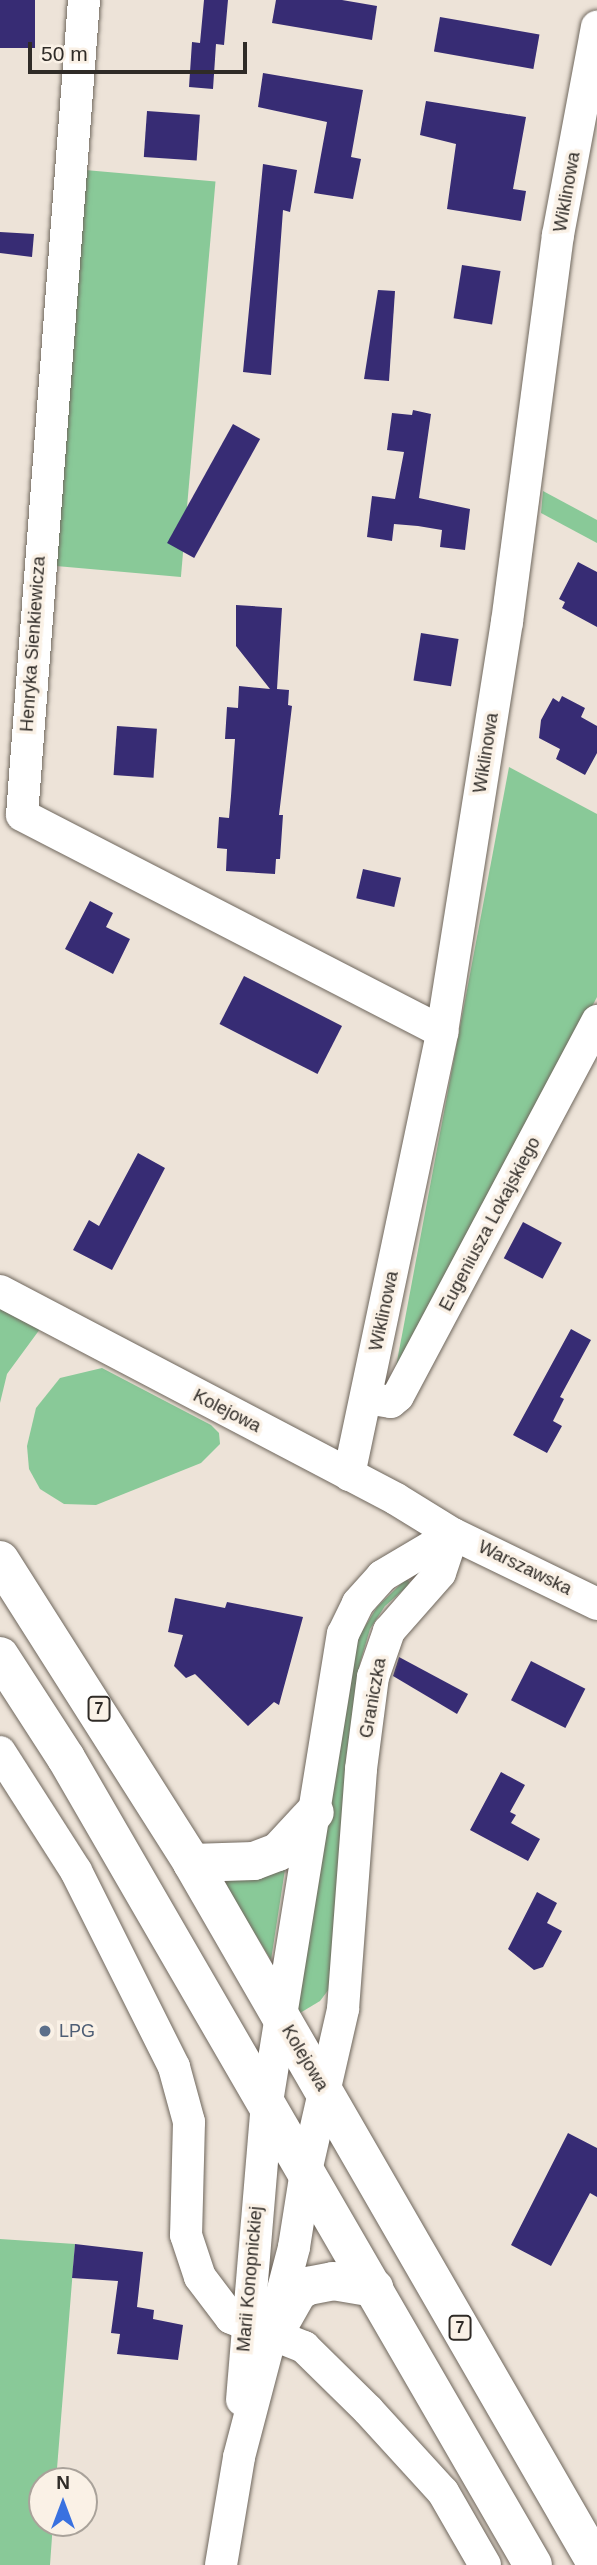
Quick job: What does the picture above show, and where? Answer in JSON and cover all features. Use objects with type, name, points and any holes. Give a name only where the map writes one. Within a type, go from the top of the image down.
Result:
[{"type":"highway","name":"Kolejowa","points":[[0,1560],[192,1863],[597,2565]]},
{"type":"highway","points":[[0,1656],[66,1758],[533,2565]]},
{"type":"highway","points":[[192,1863],[254,1861],[278,1852],[315,1812]]},
{"type":"highway","points":[[259,2331],[298,2292],[308,2286],[333,2281],[374,2288]]},
{"type":"street","name":"Henryka Sienkiewicza","points":[[84,0],[22,816],[442,1032]]},
{"type":"street","name":"Wiklinowa","points":[[349,1475],[442,1032],[508,622],[558,235],[597,27]]},
{"type":"street","name":"Eugeniusza Lokajskiego","points":[[366,1398],[391,1402],[398,1396],[597,1021]]},
{"type":"street","name":"Kolejowa","points":[[0,1291],[349,1475],[453,1534]]},
{"type":"street","name":"Warszawska","points":[[453,1534],[597,1604]]},
{"type":"street","points":[[267,2102],[279,2015],[343,1634],[358,1603],[382,1577],[453,1534]]},
{"type":"street","name":"Graniczka","points":[[306,2171],[346,1988],[361,1769],[373,1677],[389,1632],[440,1573],[453,1534]]},
{"type":"street","points":[[0,1752],[76,1871],[174,2067],[189,2122],[185,2210],[190,2256],[214,2300],[231,2318],[304,2347],[401,2443],[443,2492],[485,2565]]},
{"type":"street","name":"Marii Konopnickiej","points":[[221,2565],[259,2331],[267,2102]]},
{"type":"street","name":"Marii Konopnickiej","points":[[259,2331],[306,2171]]},
{"type":"green space","points":[[85,170],[216,181],[181,577],[50,565]]},
{"type":"green space","points":[[543,491],[597,520],[597,543],[541,513]]},
{"type":"green space","points":[[509,767],[597,814],[597,997],[402,1375],[395,1372]]},
{"type":"green space","points":[[0,1306],[40,1329],[7,1374],[0,1403]]},
{"type":"green space","points":[[102,1368],[211,1425],[219,1433],[220,1444],[201,1463],[96,1505],[64,1504],[40,1489],[29,1469],[27,1446],[36,1408],[60,1378]]},
{"type":"green space","points":[[407,1578],[410,1584],[385,1606],[370,1629],[360,1663],[347,1751],[329,1989],[320,2001],[300,2013],[295,2001],[358,1638],[377,1607]]},
{"type":"green space","points":[[286,1863],[271,1960],[222,1880]]},
{"type":"green space","points":[[0,2239],[75,2244],[57,2467],[28,2467],[28,2537],[52,2537],[50,2565],[0,2565]]},
{"type":"building","points":[[0,0],[35,0],[35,48],[0,48]]},
{"type":"building","points":[[204,0],[228,0],[224,45],[216,44],[213,89],[189,87],[192,42],[200,43]]},
{"type":"building","points":[[276,0],[342,0],[377,6],[372,40],[272,23]]},
{"type":"building","points":[[440,17],[539,35],[533,69],[434,51]]},
{"type":"building","points":[[263,73],[363,90],[351,157],[361,159],[353,199],[314,193],[327,122],[258,107]]},
{"type":"building","points":[[426,101],[526,117],[513,189],[526,191],[521,221],[447,209],[456,144],[420,135]]},
{"type":"building","points":[[147,111],[200,115],[197,161],[144,157]]},
{"type":"building","points":[[263,164],[297,170],[290,212],[283,210],[271,375],[243,372]]},
{"type":"building","points":[[0,232],[34,234],[32,257],[0,253]]},
{"type":"building","points":[[462,265],[501,271],[492,324],[454,318]]},
{"type":"building","points":[[378,290],[395,291],[389,381],[364,379]]},
{"type":"building","points":[[413,410],[431,414],[419,498],[470,509],[465,550],[440,547],[442,530],[418,526],[394,524],[392,541],[367,537],[372,496],[395,499],[404,452],[387,450],[392,413],[412,415]]},
{"type":"building","points":[[233,424],[260,439],[194,558],[167,543]]},
{"type":"building","points":[[578,562],[597,572],[597,627],[562,608],[565,602],[559,599]]},
{"type":"building","points":[[236,605],[282,608],[277,689],[289,690],[288,705],[292,706],[279,815],[283,815],[280,859],[276,859],[275,874],[226,871],[227,849],[217,848],[219,817],[229,818],[231,796],[235,739],[225,739],[227,707],[238,708],[239,686],[270,689],[236,646]]},
{"type":"building","points":[[421,633],[459,639],[451,686],[413,680]]},
{"type":"building","points":[[562,696],[585,708],[581,717],[597,726],[597,753],[585,775],[556,759],[560,749],[539,738],[541,720],[553,698],[559,702]]},
{"type":"building","points":[[117,726],[157,729],[153,778],[114,775]]},
{"type":"building","points":[[363,869],[401,878],[394,907],[356,898]]},
{"type":"building","points":[[90,901],[113,913],[106,927],[130,939],[113,974],[65,949]]},
{"type":"building","points":[[244,976],[342,1026],[317,1074],[219,1024]]},
{"type":"building","points":[[138,1153],[165,1168],[112,1270],[73,1250],[89,1220],[99,1226]]},
{"type":"building","points":[[523,1222],[562,1243],[543,1279],[504,1258]]},
{"type":"building","points":[[571,1329],[591,1340],[560,1397],[564,1399],[553,1421],[562,1426],[547,1453],[513,1435]]},
{"type":"building","points":[[175,1598],[225,1608],[227,1602],[303,1617],[279,1705],[274,1702],[248,1726],[195,1674],[186,1678],[174,1666],[183,1635],[168,1632]]},
{"type":"building","points":[[399,1657],[468,1694],[457,1714],[393,1676]]},
{"type":"building","points":[[531,1661],[585,1689],[565,1728],[511,1700]]},
{"type":"building","points":[[501,1772],[525,1785],[510,1812],[516,1815],[511,1823],[540,1839],[528,1861],[470,1830]]},
{"type":"building","points":[[537,1892],[557,1903],[547,1923],[562,1931],[543,1967],[534,1970],[508,1949]]},
{"type":"building","points":[[568,2133],[597,2148],[597,2197],[590,2193],[551,2266],[511,2245]]},
{"type":"building","points":[[75,2244],[143,2252],[137,2307],[154,2310],[153,2319],[183,2325],[178,2360],[117,2354],[120,2334],[111,2333],[118,2281],[72,2278]]},
{"type":"place","name":"LPG","points":[[45,2031]]}]
